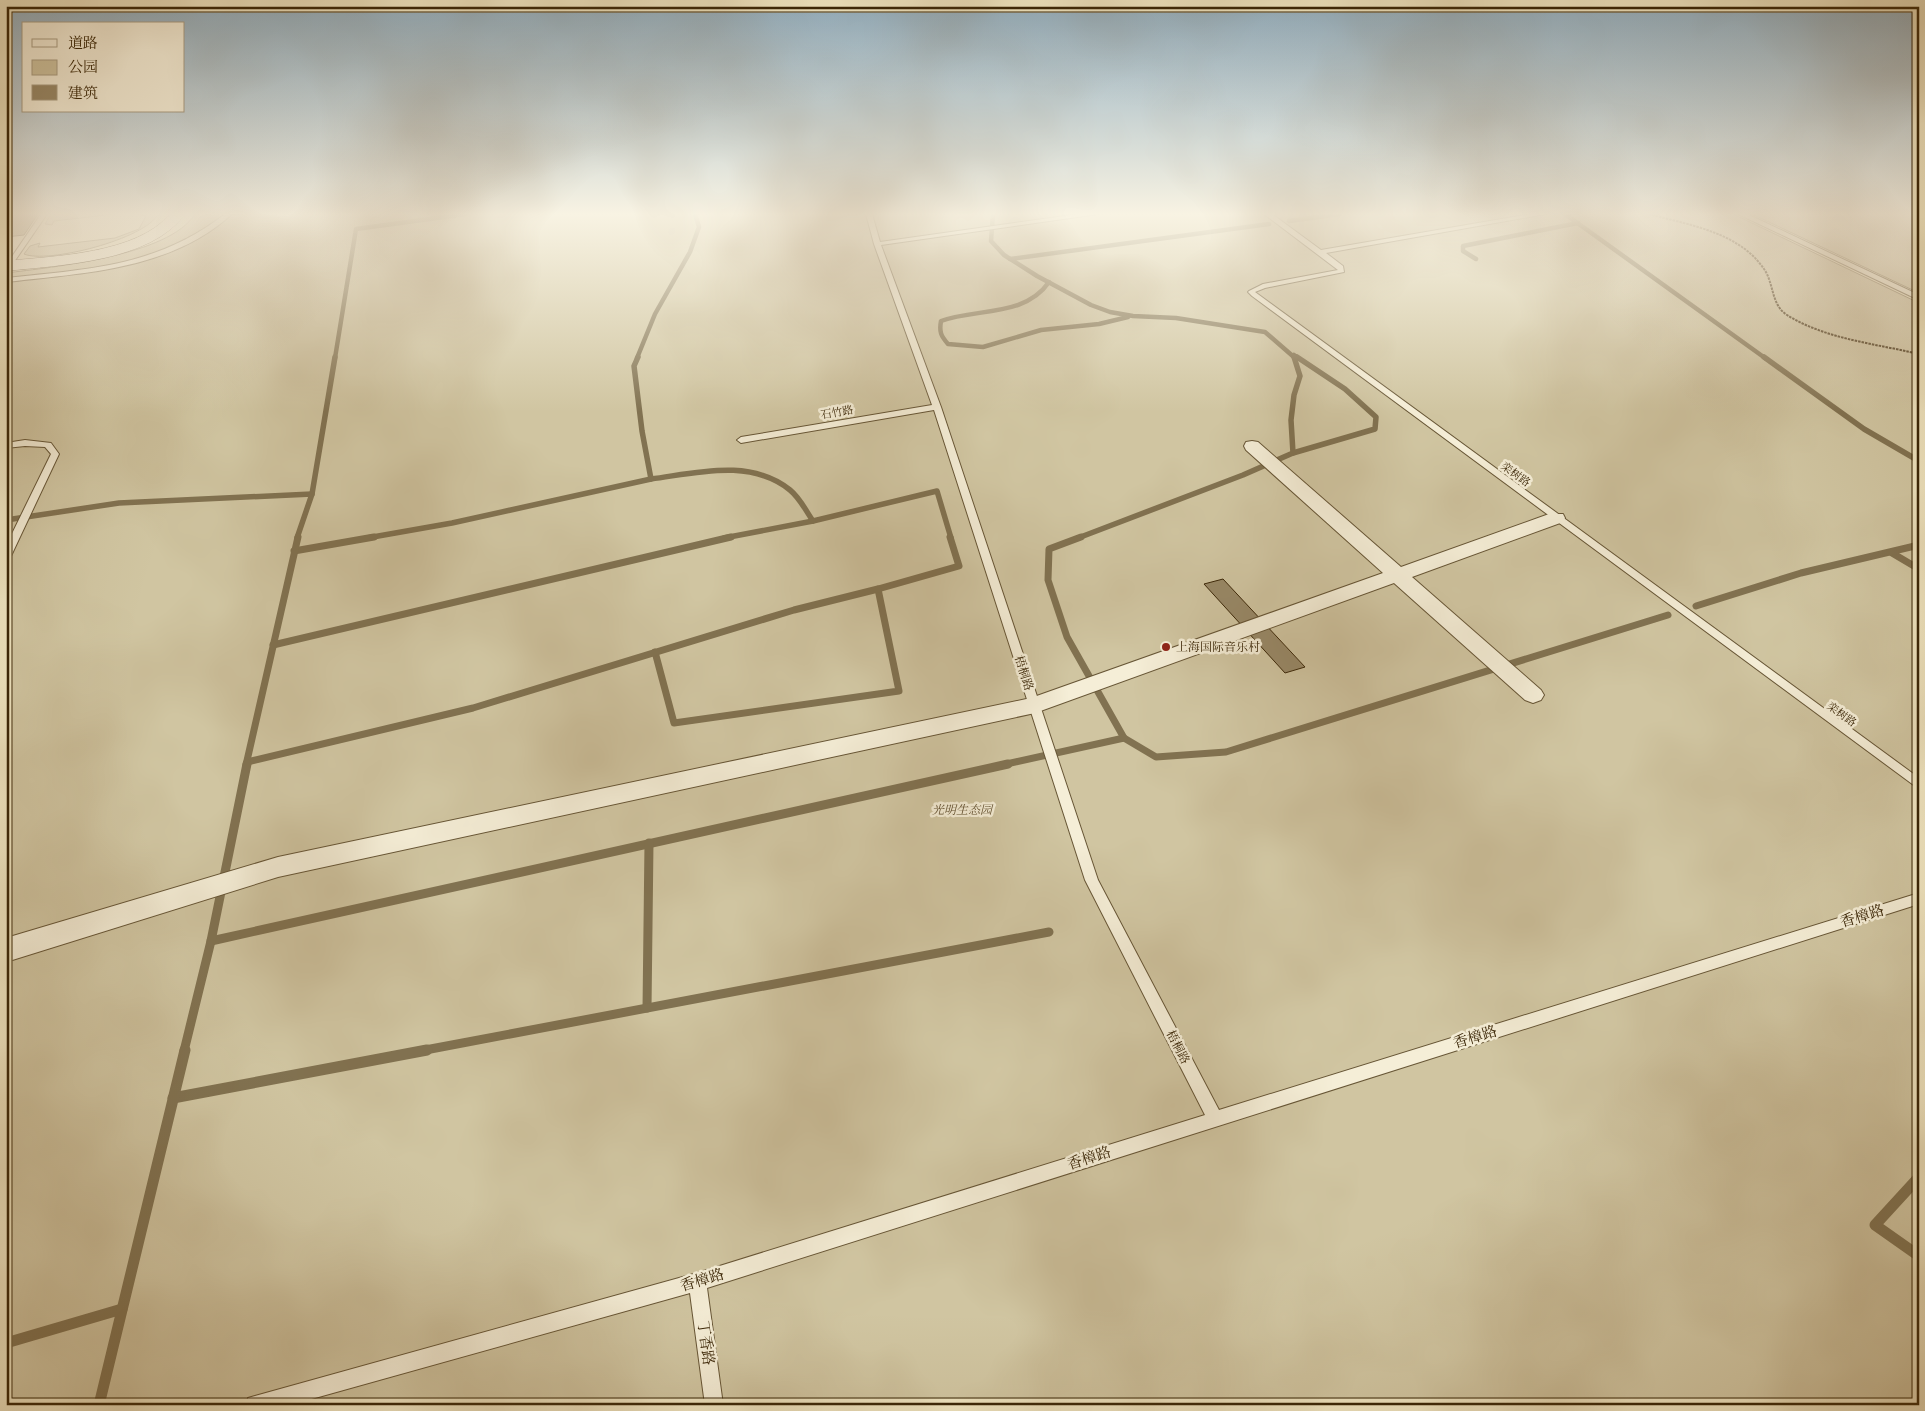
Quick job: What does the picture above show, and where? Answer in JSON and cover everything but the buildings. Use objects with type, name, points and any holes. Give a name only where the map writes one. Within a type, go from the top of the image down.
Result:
[{"type":"street","points":[[1252,446],[1533,695]]},
{"type":"street","points":[[6,950],[278,867],[1035,706],[1556,518]]},
{"type":"lane","name":"梧桐路","points":[[890,280],[937,407],[1092,880],[1215,1118]]},
{"type":"lane","name":"栾树路","points":[[1294,280],[1264,286],[1251,292],[1919,784]]},
{"type":"lane","points":[[1881,280],[1919,298]]},
{"type":"lane","name":"石竹路","points":[[741,440],[937,407]]},
{"type":"lane","points":[[6,446],[25,444],[48,445],[54,454],[6,556]]},
{"type":"lane","name":"香樟路","points":[[255,1405],[697,1282],[1919,898]]},
{"type":"lane","name":"丁香路","points":[[697,1282],[714,1405]]},
{"type":"path","points":[[1768,280],[1777,307],[1787,315],[1829,331],[1919,354]]},
{"type":"green space","name":"光明生态园","points":[[6,280],[1871,280],[1919,303],[1919,1405],[6,1405]]},
{"type":"green space","points":[[1891,280],[1919,280],[1919,293]]},
{"type":"waterway","points":[[335,358],[348,280]]},
{"type":"waterway","points":[[637,358],[655,314],[674,280]]},
{"type":"waterway","points":[[1044,280],[1049,282]]},
{"type":"waterway","points":[[1656,280],[1765,358]]},
{"type":"waterway","points":[[1049,282],[1091,305],[1110,312],[1133,316],[1176,318],[1265,332],[1294,357]]},
{"type":"waterway","points":[[1049,282],[1039,293],[1027,301],[1014,306],[941,321],[940,331],[942,336],[948,344],[983,347],[1041,330],[1099,324],[1128,317]]},
{"type":"waterway","points":[[1294,355],[1298,358]]},
{"type":"waterway","points":[[312,494],[335,357]]},
{"type":"waterway","points":[[638,357],[634,366],[642,431],[651,479]]},
{"type":"waterway","points":[[1293,453],[1291,420],[1294,395],[1300,376],[1294,357]]},
{"type":"waterway","points":[[1293,453],[1375,429],[1376,417],[1345,389],[1297,357]]},
{"type":"waterway","points":[[1764,357],[1864,429],[1919,461]]},
{"type":"waterway","points":[[1078,538],[1243,475],[1293,453]]},
{"type":"waterway","points":[[651,479],[723,470],[758,474],[774,480],[794,493],[813,521]]},
{"type":"waterway","points":[[367,538],[452,523],[651,479]]},
{"type":"waterway","points":[[813,521],[937,491],[951,538]]},
{"type":"waterway","points":[[6,520],[119,503],[312,494]]},
{"type":"waterway","points":[[297,538],[312,494]]},
{"type":"waterway","points":[[724,538],[813,521]]},
{"type":"waterway","points":[[295,551],[298,537]]},
{"type":"waterway","points":[[295,551],[374,537]]},
{"type":"waterway","points":[[273,645],[731,537]]},
{"type":"waterway","points":[[878,589],[959,566],[950,537]]},
{"type":"waterway","points":[[1081,537],[1049,549],[1048,580],[1067,637],[1124,738]]},
{"type":"waterway","points":[[1696,606],[1801,573],[1919,545]]},
{"type":"waterway","points":[[273,645],[295,551]]},
{"type":"waterway","points":[[1892,553],[1919,569]]},
{"type":"waterway","points":[[655,652],[674,723],[899,691],[878,589]]},
{"type":"waterway","points":[[655,652],[794,610],[878,589]]},
{"type":"waterway","points":[[1124,738],[1156,757],[1226,752],[1668,615]]},
{"type":"waterway","points":[[246,765],[273,645]]},
{"type":"waterway","points":[[247,762],[473,708],[655,652]]},
{"type":"waterway","points":[[1002,765],[1124,738]]},
{"type":"waterway","points":[[211,941],[247,764]]},
{"type":"waterway","points":[[649,844],[1008,764]]},
{"type":"waterway","points":[[211,941],[649,844]]},
{"type":"waterway","points":[[647,1008],[649,844]]},
{"type":"waterway","points":[[420,1051],[1049,932]]},
{"type":"waterway","points":[[184,1051],[211,941]]},
{"type":"waterway","points":[[173,1098],[185,1050]]},
{"type":"waterway","points":[[173,1098],[427,1050]]},
{"type":"waterway","points":[[99,1405],[173,1098]]},
{"type":"waterway","points":[[1919,1177],[1875,1225],[1919,1256]]},
{"type":"waterway","points":[[6,1343],[122,1309]]},
{"type":"place","name":"上海国际音乐村","points":[[1166,647]]}]
